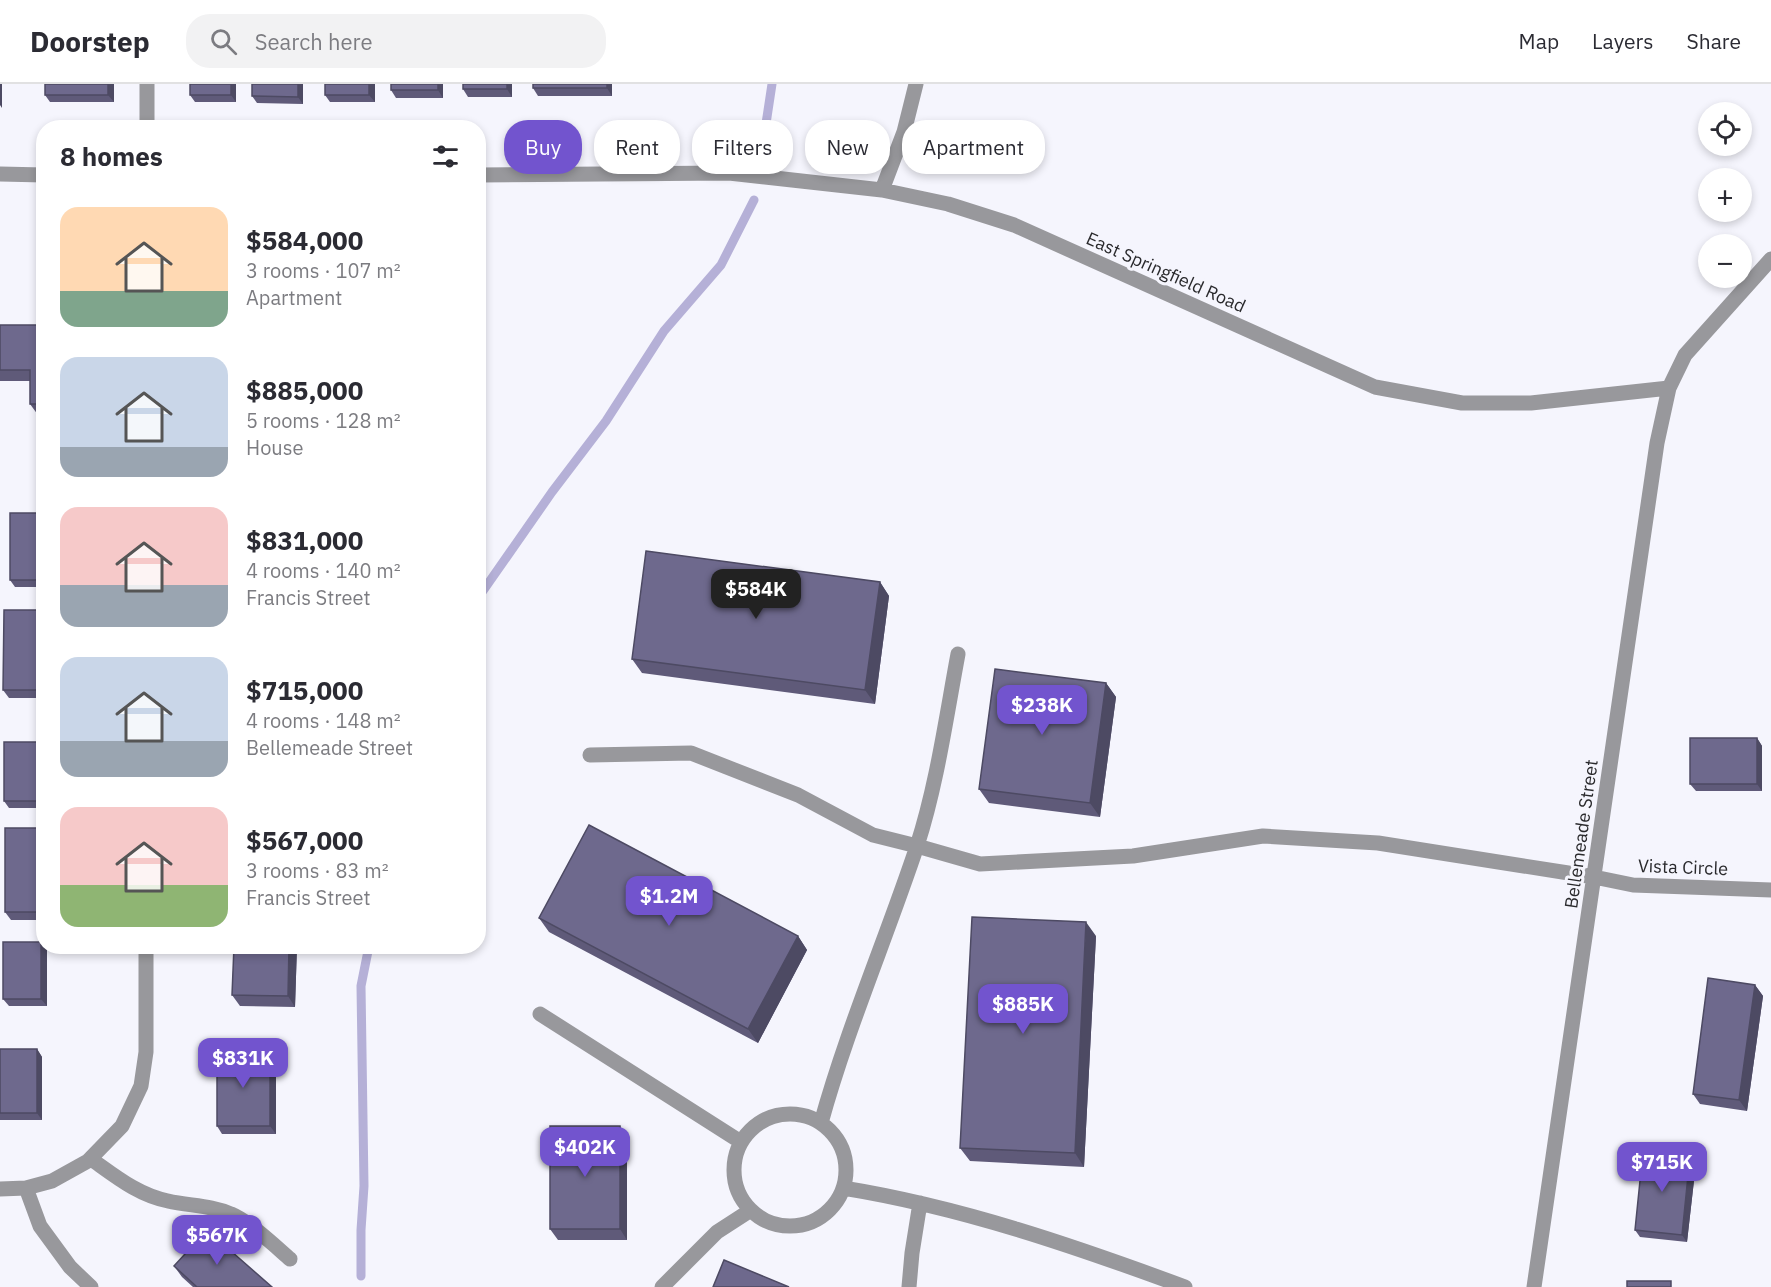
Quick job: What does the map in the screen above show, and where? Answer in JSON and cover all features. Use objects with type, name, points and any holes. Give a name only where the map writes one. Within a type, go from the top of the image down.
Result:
[{"type":"street","points":[[147,84],[147,120]]},
{"type":"street","points":[[882,190],[904,132],[916,84]]},
{"type":"street","points":[[0,174],[36,175]]},
{"type":"street","name":"East Springfield Road","points":[[486,175],[729,174],[882,190],[948,204],[1014,225],[1375,387],[1462,403],[1531,404],[1669,388]]},
{"type":"street","points":[[1669,388],[1685,355],[1771,259]]},
{"type":"street","name":"Bellemeade Street","points":[[1534,1287],[1657,443],[1669,388]]},
{"type":"street","points":[[821,1123],[835,1072],[917,846],[933,789],[958,654]]},
{"type":"street","name":"Vista Circle","points":[[590,755],[691,753],[798,795],[873,835],[980,864],[1133,856],[1263,836],[1378,843],[1634,885],[1771,890]]},
{"type":"street","points":[[0,1189],[26,1188],[52,1181],[91,1159],[122,1126],[141,1086],[146,1052],[146,954]]},
{"type":"street","points":[[540,1014],[741,1142]]},
{"type":"street","points":[[786,1113],[804,1115],[821,1123],[835,1135],[844,1152],[846,1170],[843,1188],[834,1205],[820,1217],[803,1225],[784,1226],[766,1221],[751,1210],[740,1196],[734,1178],[734,1160],[741,1142],[752,1128],[767,1118],[786,1113]]},
{"type":"street","points":[[91,1159],[134,1189],[166,1201],[209,1207],[233,1214],[264,1236],[290,1259]]},
{"type":"street","points":[[26,1188],[40,1226],[70,1267],[91,1287]]},
{"type":"street","points":[[843,1188],[885,1195],[991,1221],[1089,1251],[1185,1287]]},
{"type":"street","points":[[909,1287],[920,1203]]},
{"type":"street","points":[[662,1287],[717,1232],[751,1210]]},
{"type":"building","points":[[45,84],[108,84],[108,95],[45,95]]},
{"type":"building","points":[[190,84],[231,84],[231,95],[190,95]]},
{"type":"building","points":[[252,84],[298,84],[298,97],[252,96]]},
{"type":"building","points":[[325,84],[369,84],[369,95],[325,95]]},
{"type":"building","points":[[391,84],[438,84],[438,90],[391,90]]},
{"type":"building","points":[[463,84],[507,84],[507,89],[463,89]]},
{"type":"building","points":[[533,84],[607,84],[607,88],[533,88]]},
{"type":"building","points":[[0,325],[36,325],[36,404],[30,404],[30,370],[0,370]]},
{"type":"building","points":[[10,513],[36,513],[36,580],[10,580]]},
{"type":"building","points":[[646,551],[880,582],[865,690],[632,659]]},
{"type":"building","points":[[4,610],[36,610],[36,690],[3,690]]},
{"type":"building","points":[[995,669],[1106,683],[1090,803],[979,789]]},
{"type":"building","points":[[1690,738],[1757,738],[1757,784],[1690,784]]},
{"type":"building","points":[[4,742],[36,742],[36,801],[4,801]]},
{"type":"building","points":[[589,825],[798,936],[748,1029],[539,918]]},
{"type":"building","points":[[5,828],[36,828],[36,912],[5,912]]},
{"type":"building","points":[[972,917],[1086,922],[1075,1153],[960,1148]]},
{"type":"building","points":[[3,942],[36,942],[36,954],[41,954],[41,999],[3,999]]},
{"type":"building","points":[[234,954],[289,954],[288,996],[232,995]]},
{"type":"building","points":[[1708,978],[1755,985],[1739,1100],[1693,1094]]},
{"type":"building","points":[[0,1049],[37,1049],[37,1113],[0,1113]]},
{"type":"building","points":[[217,1053],[270,1053],[270,1126],[217,1126]]},
{"type":"building","points":[[550,1126],[620,1126],[620,1229],[550,1229]]},
{"type":"building","points":[[1643,1151],[1690,1156],[1682,1235],[1635,1230]]},
{"type":"building","points":[[207,1230],[272,1287],[197,1287],[174,1266]]},
{"type":"building","points":[[724,1260],[789,1287],[713,1287]]},
{"type":"building","points":[[1627,1281],[1671,1281],[1671,1287],[1627,1287]]},
{"type":"waterway","points":[[767,120],[772,84]]},
{"type":"waterway","points":[[486,587],[552,492],[606,421],[664,331],[721,265],[754,200]]},
{"type":"waterway","points":[[361,1276],[364,1186],[361,986],[367,954]]}]
